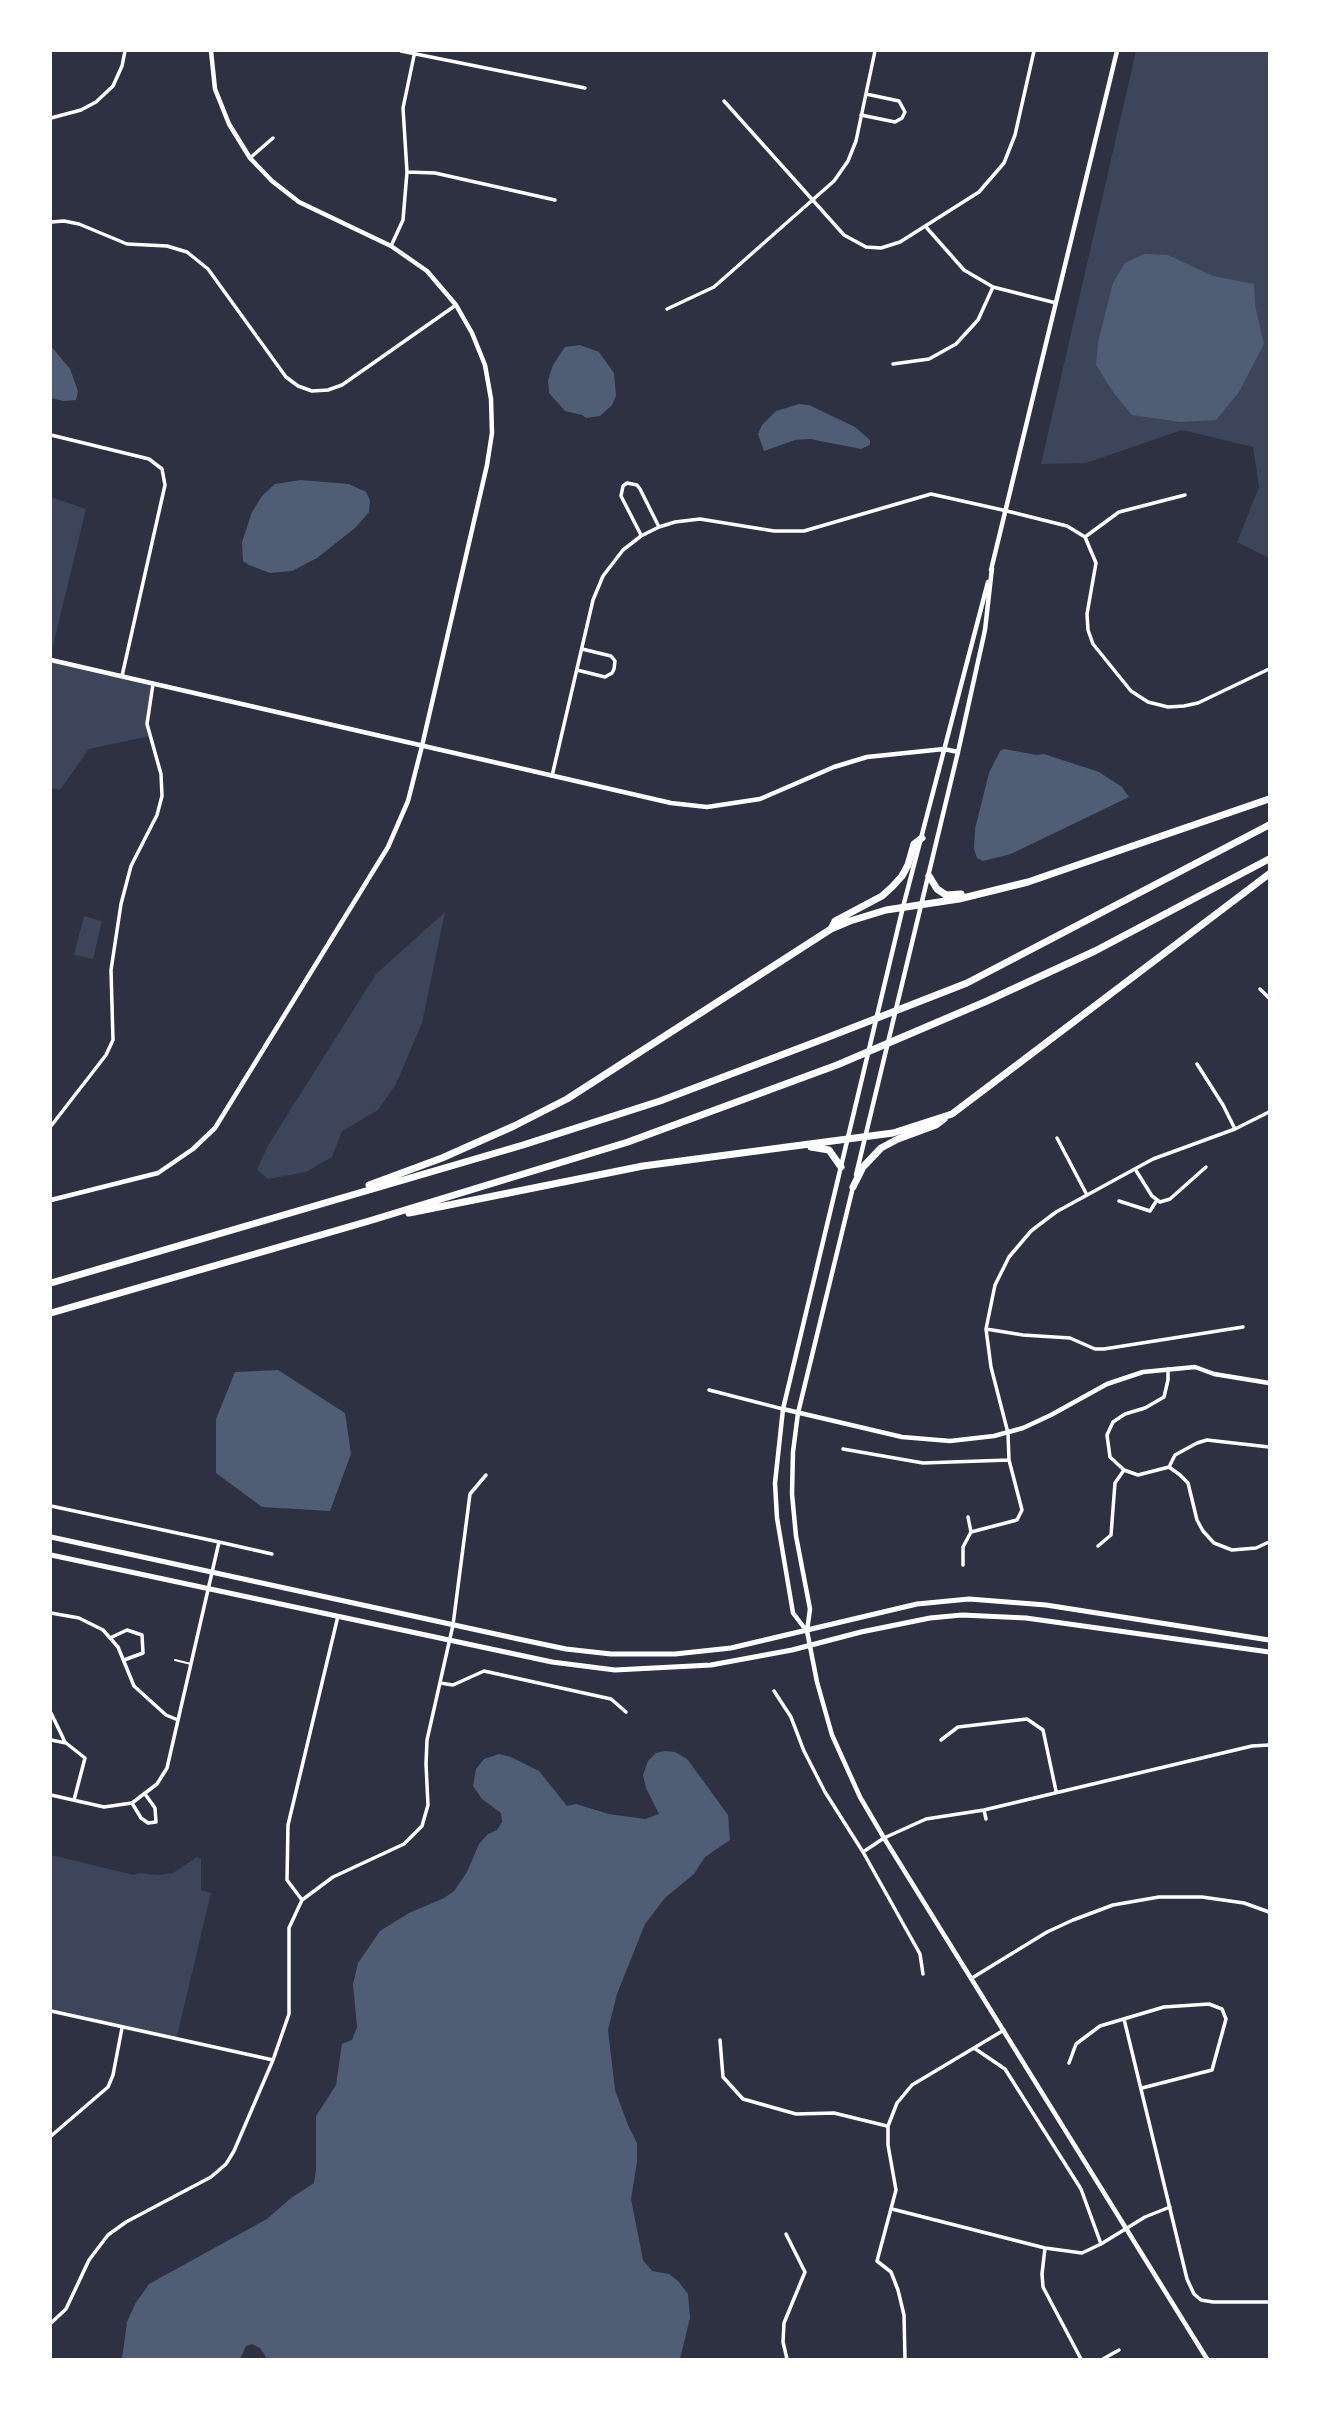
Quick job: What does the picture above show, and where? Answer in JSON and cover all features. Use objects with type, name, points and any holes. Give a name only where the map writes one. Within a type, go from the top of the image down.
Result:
[{"type":"highway","points":[[309,1207],[442,1158],[567,1099],[831,929],[886,910],[923,902],[960,899],[1006,888],[1230,815],[1269,799]]},
{"type":"highway","points":[[51,1283],[660,1101],[967,983],[1269,825]]},
{"type":"highway","points":[[831,929],[835,920],[882,896],[892,887],[908,865],[914,844],[922,838]]},
{"type":"highway","points":[[51,1313],[369,1221],[628,1142],[837,1065],[926,1028],[1095,951],[1269,859]]},
{"type":"highway","points":[[369,1221],[643,1166],[893,1133],[951,1114],[1269,874]]},
{"type":"highway","points":[[929,876],[937,889],[946,895],[1001,886],[1006,888]]},
{"type":"highway","points":[[853,1187],[863,1167],[881,1149],[898,1139],[936,1125],[951,1114]]},
{"type":"highway","points":[[772,1149],[822,1148],[829,1150],[841,1167]]},
{"type":"main road","points":[[51,1537],[566,1649],[639,1655],[731,1648],[917,1604],[970,1600],[1046,1605],[1269,1640]]},
{"type":"main road","points":[[51,1555],[583,1667],[626,1670],[710,1665],[810,1646],[860,1632],[930,1618],[991,1615],[1090,1626],[1269,1652]]},
{"type":"street","points":[[51,118],[81,110],[96,102],[113,86],[125,51]]},
{"type":"street","points":[[51,1200],[158,1174],[193,1149],[215,1128],[388,847],[408,801],[422,746],[487,465],[492,433],[491,399],[485,365],[472,332],[456,304],[428,271],[391,246],[299,202],[271,181],[250,158],[229,124],[215,89],[211,51]]},
{"type":"street","points":[[401,51],[585,88]]},
{"type":"street","points":[[667,309],[714,286],[834,181],[848,161],[856,141],[875,51]]},
{"type":"street","points":[[724,101],[844,235],[866,247],[881,248],[926,228],[979,192],[1004,163],[1015,135],[1034,51]]},
{"type":"street","points":[[807,1631],[793,1613],[777,1518],[776,1470],[783,1409],[904,907],[1007,511],[1117,51]]},
{"type":"street","points":[[391,246],[403,220],[407,172],[403,108],[414,52]]},
{"type":"street","points":[[862,116],[895,122],[902,118],[905,112],[899,102],[866,94]]},
{"type":"street","points":[[250,158],[274,138]]},
{"type":"street","points":[[407,172],[435,173],[555,200]]},
{"type":"street","points":[[51,222],[79,224],[127,244],[167,246],[187,252],[208,269],[286,377],[298,386],[312,391],[328,390],[342,385],[456,304]]},
{"type":"street","points":[[926,228],[964,270],[993,287],[1056,303]]},
{"type":"street","points":[[893,364],[929,359],[956,344],[978,320],[993,287]]},
{"type":"street","points":[[51,435],[149,459],[162,468],[165,485],[122,676]]},
{"type":"street","points":[[641,536],[621,496],[623,486],[627,483],[637,485],[640,489],[659,527]]},
{"type":"street","points":[[552,776],[593,600],[603,576],[623,550],[641,536],[659,527],[700,519],[774,531],[804,531],[931,494],[1067,526],[1085,537],[1096,563],[1087,614],[1088,630],[1093,643],[1131,691],[1148,702],[1168,707],[1184,706],[1198,703],[1269,669]]},
{"type":"street","points":[[1085,537],[1119,512],[1185,495]]},
{"type":"street","points":[[992,568],[985,630],[958,752],[798,1413],[793,1452],[792,1494],[796,1535],[810,1609],[807,1631],[832,1735],[860,1797],[1207,2359]]},
{"type":"street","points":[[577,670],[605,677],[612,673],[614,668],[615,661],[611,656],[582,649]]},
{"type":"street","points":[[51,660],[671,803],[707,807],[760,799],[834,767],[867,757],[944,748],[958,752]]},
{"type":"street","points":[[51,1126],[106,1055],[113,1040],[111,970],[121,904],[131,866],[157,815],[162,796],[160,774],[147,724],[153,684]]},
{"type":"street","points":[[1260,989],[1269,999]]},
{"type":"street","points":[[1197,1064],[1235,1129]]},
{"type":"street","points":[[971,1532],[1017,1520],[1022,1510],[1009,1460],[1007,1433],[989,1355],[986,1329],[995,1285],[1009,1257],[1031,1231],[1056,1212],[1153,1159],[1235,1129],[1269,1112]]},
{"type":"street","points":[[1057,1138],[1087,1195]]},
{"type":"street","points":[[1135,1169],[1152,1196],[1165,1202],[1206,1167]]},
{"type":"street","points":[[1119,1201],[1150,1211],[1157,1200]]},
{"type":"street","points":[[986,1329],[1070,1338],[1095,1349],[1104,1349],[1243,1327]]},
{"type":"street","points":[[709,1390],[918,1440],[962,1440],[1007,1433],[1051,1415],[1107,1384],[1143,1373],[1195,1367],[1214,1374],[1269,1383]]},
{"type":"street","points":[[1168,1369],[1164,1397],[1113,1422],[1107,1435],[1107,1447],[1110,1457],[1124,1470],[1138,1475],[1169,1467]]},
{"type":"street","points":[[1169,1467],[1175,1455],[1207,1440],[1269,1447]]},
{"type":"street","points":[[843,1449],[923,1463],[1009,1460]]},
{"type":"street","points":[[1169,1467],[1188,1483],[1197,1520],[1214,1542],[1232,1550],[1256,1548],[1269,1542]]},
{"type":"street","points":[[1098,1546],[1111,1535],[1115,1483],[1124,1470]]},
{"type":"street","points":[[51,2323],[66,2309],[89,2260],[108,2235],[126,2222],[211,2177],[226,2164],[234,2151],[273,2060],[289,2014],[289,1927],[302,1900],[333,1877],[404,1844],[422,1826],[428,1805],[427,1740],[453,1625],[470,1494],[486,1475]]},
{"type":"street","points":[[51,1506],[272,1554]]},
{"type":"street","points":[[963,1565],[963,1547],[971,1532],[968,1517]]},
{"type":"street","points":[[51,1795],[103,1807],[132,1803],[157,1784],[167,1768],[219,1542]]},
{"type":"street","points":[[51,1613],[79,1618],[103,1630],[124,1660],[134,1686],[166,1715],[178,1720]]},
{"type":"street","points":[[302,1900],[287,1880],[288,1825],[338,1616]]},
{"type":"street","points":[[110,1638],[127,1630],[142,1635],[143,1653],[124,1660]]},
{"type":"street","points":[[440,1683],[453,1685],[484,1671],[611,1699],[626,1712]]},
{"type":"street","points":[[774,1691],[791,1717],[825,1792],[863,1852],[920,1954],[923,1974]]},
{"type":"street","points":[[51,1713],[66,1743],[85,1758],[74,1800]]},
{"type":"street","points":[[941,1740],[958,1727],[1027,1720],[1043,1730],[1056,1792]]},
{"type":"street","points":[[51,1740],[66,1743]]},
{"type":"street","points":[[863,1852],[884,1838],[926,1819],[984,1811],[1252,1746],[1269,1745]]},
{"type":"street","points":[[132,1803],[141,1818],[148,1823],[156,1822],[155,1808],[145,1794]]},
{"type":"street","points":[[984,1811],[986,1819]]},
{"type":"street","points":[[972,1978],[1047,1932],[1113,1905],[1160,1897],[1202,1897],[1244,1903],[1269,1912]]},
{"type":"street","points":[[1069,2063],[1076,2044],[1100,2026],[1164,2007],[1198,2004],[1222,2009],[1226,2016],[1212,2070],[1141,2088]]},
{"type":"street","points":[[51,2011],[273,2060]]},
{"type":"street","points":[[1124,2019],[1187,2279],[1201,2300],[1269,2302]]},
{"type":"street","points":[[51,2134],[108,2087],[122,2028]]},
{"type":"street","points":[[905,2359],[904,2315],[898,2290],[891,2272],[877,2261],[896,2190],[888,2145],[888,2126],[897,2103],[912,2085],[1004,2030]]},
{"type":"street","points":[[720,2040],[723,2077],[743,2099],[796,2113],[834,2113],[888,2126]]},
{"type":"street","points":[[974,2048],[1005,2069],[1081,2189],[1101,2244]]},
{"type":"street","points":[[892,2209],[1045,2248],[1082,2253],[1145,2217],[1170,2207]]},
{"type":"street","points":[[786,2234],[805,2272],[784,2323],[783,2342],[787,2359]]},
{"type":"street","points":[[1045,2248],[1043,2287],[1081,2359]]},
{"type":"street","points":[[1102,2359],[1119,2350]]},
{"type":"lane","points":[[175,1660],[192,1664]]},
{"type":"shaded area","points":[[1136,51],[1269,51],[1269,558],[1237,542],[1259,487],[1253,447],[1182,430],[1086,463],[1041,464]]},
{"type":"shaded area","points":[[1144,254],[1168,255],[1213,276],[1254,284],[1255,305],[1264,344],[1239,392],[1216,420],[1180,422],[1132,415],[1096,365],[1098,342],[1113,283],[1125,263]]},
{"type":"shaded area","points":[[580,345],[599,352],[614,373],[616,396],[612,405],[600,416],[586,418],[565,411],[549,393],[548,380],[553,365],[565,347]]},
{"type":"shaded area","points":[[51,346],[70,369],[78,391],[76,400],[51,398]]},
{"type":"shaded area","points":[[799,404],[809,405],[855,427],[870,440],[870,445],[861,449],[810,439],[795,440],[764,451],[758,434],[762,425],[776,411]]},
{"type":"shaded area","points":[[301,480],[349,484],[366,492],[370,500],[369,512],[355,528],[317,558],[292,571],[270,573],[249,565],[243,561],[242,542],[252,512],[262,496],[275,484]]},
{"type":"shaded area","points":[[51,497],[86,509],[53,646],[51,646]]},
{"type":"shaded area","points":[[51,660],[153,684],[147,724],[150,736],[89,749],[60,790],[51,788]]},
{"type":"shaded area","points":[[1004,749],[1044,754],[1099,772],[1122,787],[1129,797],[1011,854],[983,861],[977,858],[974,849],[975,829],[989,773],[1000,751]]},
{"type":"shaded area","points":[[445,912],[422,1023],[396,1084],[378,1110],[342,1131],[332,1157],[306,1172],[268,1179],[257,1170],[267,1147],[376,974]]},
{"type":"shaded area","points":[[84,916],[102,921],[93,959],[74,955]]},
{"type":"shaded area","points":[[278,1370],[345,1413],[351,1454],[330,1511],[262,1507],[216,1473],[216,1419],[235,1372]]},
{"type":"shaded area","points":[[675,1752],[687,1759],[693,1767],[728,1815],[730,1840],[705,1857],[694,1874],[665,1898],[645,1924],[617,1994],[608,2030],[615,2090],[637,2143],[631,2199],[643,2260],[652,2271],[669,2274],[688,2294],[690,2318],[680,2359],[267,2359],[260,2348],[252,2344],[246,2346],[240,2359],[122,2359],[127,2322],[149,2284],[267,2219],[314,2183],[316,2116],[336,2085],[342,2044],[352,2040],[357,2027],[353,1984],[358,1963],[380,1931],[454,1891],[467,1872],[479,1844],[488,1834],[497,1830],[502,1822],[501,1813],[482,1799],[473,1786],[476,1769],[484,1759],[499,1754],[539,1771],[567,1806],[576,1804],[609,1814],[645,1819],[659,1814],[646,1788],[643,1775],[648,1761],[656,1753]]},
{"type":"shaded area","points":[[51,1855],[134,1875],[173,1873],[197,1857],[201,1859],[201,1890],[211,1893],[176,2040],[51,2011]]}]
